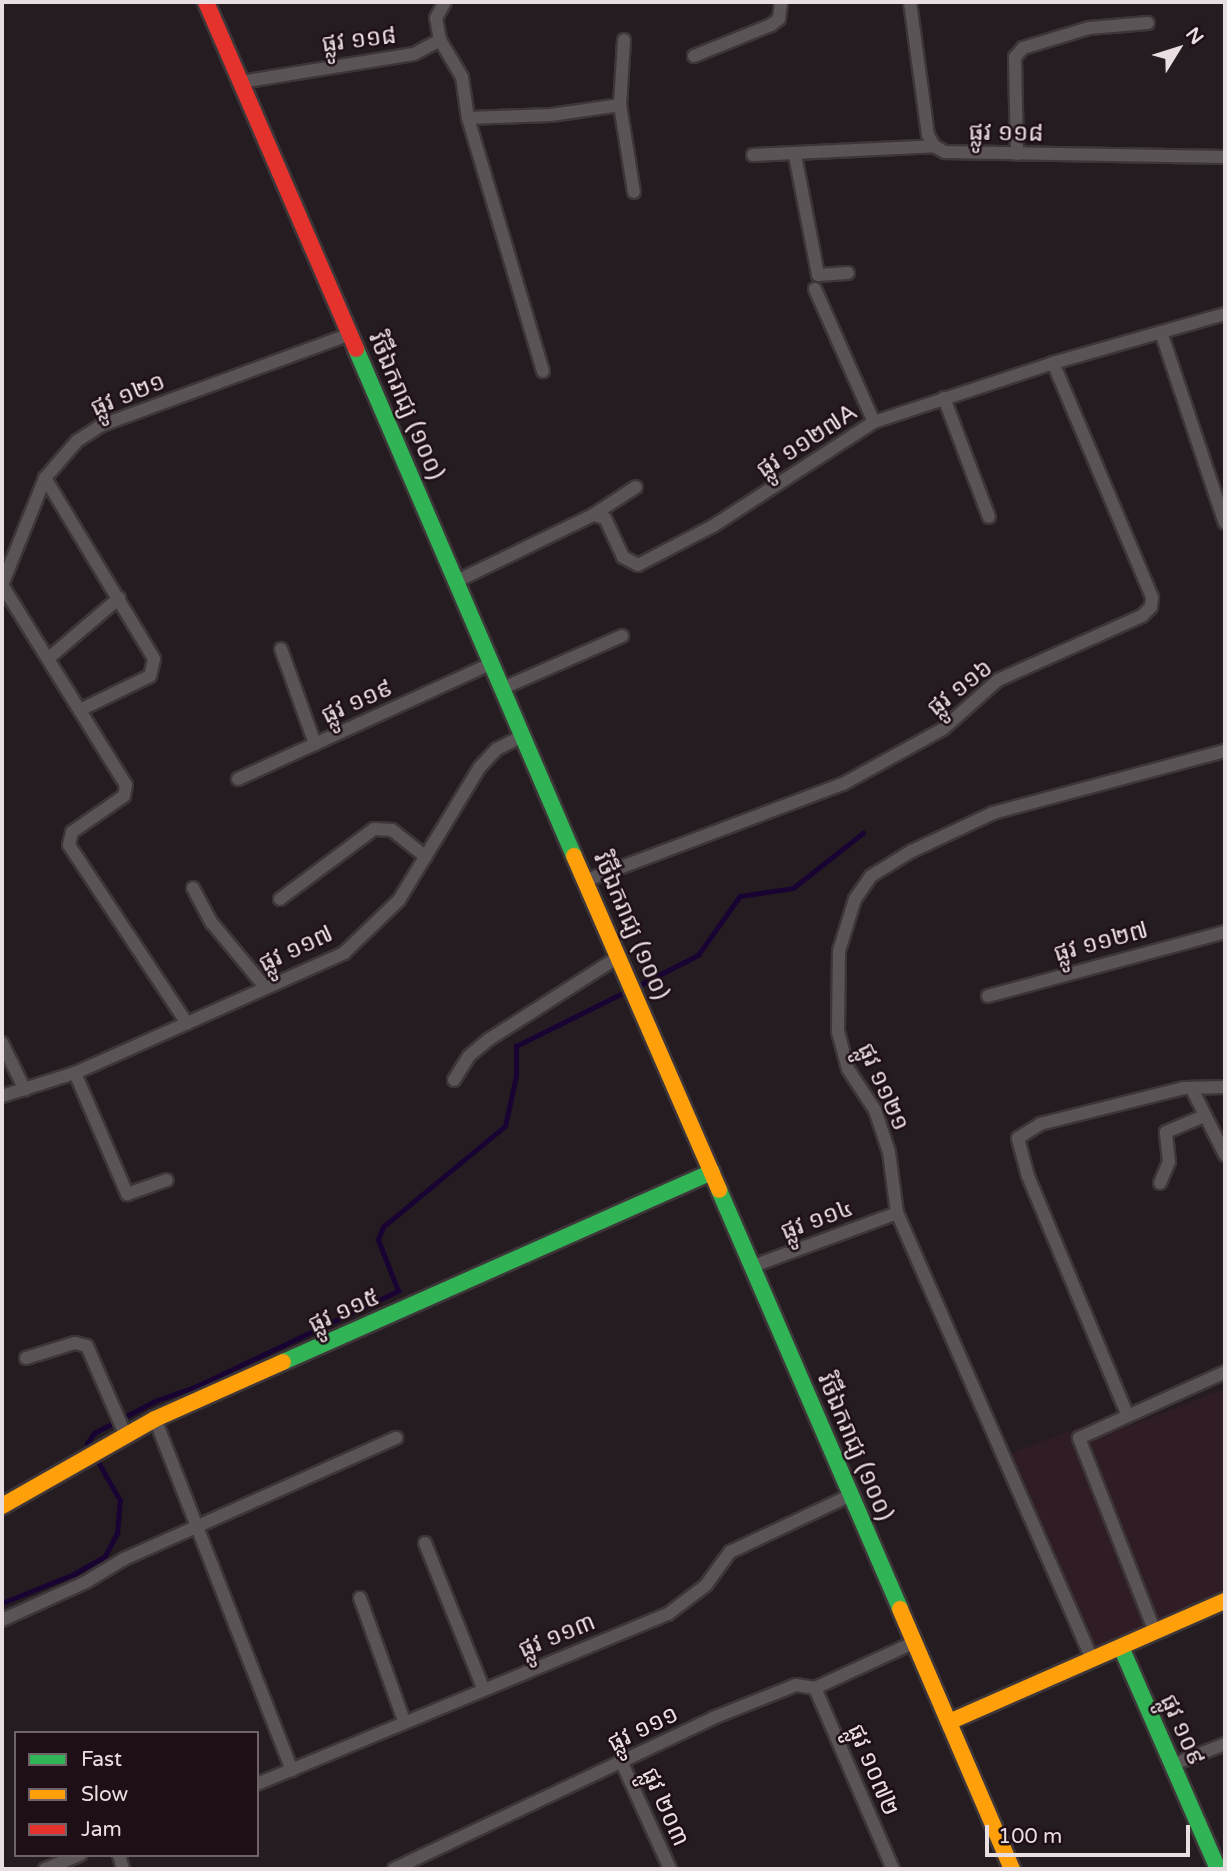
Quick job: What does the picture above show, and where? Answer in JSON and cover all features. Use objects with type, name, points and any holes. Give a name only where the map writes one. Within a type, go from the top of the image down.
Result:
[{"type":"main road","name":"វិថីឯករាជ្យ (១០០)","points":[[206,2],[1012,1869]]},
{"type":"main road","name":"ផ្លូវ ១១៥","points":[[2,1506],[155,1419],[712,1172]]},
{"type":"main road","points":[[949,1722],[1225,1601]]},
{"type":"main road","name":"ផ្លូវ ១០៩","points":[[1121,1647],[1218,1869]]},
{"type":"street","points":[[444,2],[436,18],[440,40],[462,78],[468,118],[542,371]]},
{"type":"street","points":[[694,56],[771,25],[779,19],[780,2]]},
{"type":"street","name":"ផ្លូវ ១១៨","points":[[910,2],[928,135],[934,146],[945,152],[1225,157]]},
{"type":"street","points":[[1017,154],[1015,57],[1023,48],[1089,28],[1148,23]]},
{"type":"street","name":"ផ្លូវ ១១៨","points":[[241,82],[356,60],[389,59],[414,54],[440,40]]},
{"type":"street","points":[[624,40],[620,105],[634,192]]},
{"type":"street","points":[[468,118],[551,116],[620,105]]},
{"type":"street","points":[[752,155],[934,146]]},
{"type":"street","points":[[794,155],[818,275],[848,274]]},
{"type":"street","points":[[815,289],[874,422]]},
{"type":"street","name":"ផ្លូវ ១១២៧A","points":[[593,515],[605,518],[623,557],[638,565],[713,526],[874,422],[1053,363],[1225,314]]},
{"type":"street","points":[[1161,332],[1225,523]]},
{"type":"street","name":"ផ្លូវ ១២១","points":[[2,585],[45,478],[77,441],[102,425],[350,334]]},
{"type":"street","name":"ផ្លូវ ១១៦","points":[[587,880],[843,785],[943,729],[998,680],[1142,616],[1151,607],[1152,597],[1053,363]]},
{"type":"street","points":[[944,398],[989,517]]},
{"type":"street","points":[[45,478],[154,659],[150,676],[82,709]]},
{"type":"street","points":[[457,581],[593,515],[636,487]]},
{"type":"street","points":[[2,585],[82,709],[127,791],[72,832],[69,845],[187,1023]]},
{"type":"street","points":[[50,657],[119,598]]},
{"type":"street","points":[[503,688],[622,636]]},
{"type":"street","points":[[281,649],[316,744]]},
{"type":"street","name":"ផ្លូវ ១១៩","points":[[238,779],[493,663]]},
{"type":"street","name":"ផ្លូវ ១១៧","points":[[2,1096],[75,1073],[344,953],[399,900],[480,766],[497,749],[524,735]]},
{"type":"street","name":"ផ្លូវ ១១២១","points":[[1092,1659],[897,1213],[889,1152],[875,1110],[848,1069],[838,1031],[839,951],[855,899],[871,876],[993,813],[1225,751]]},
{"type":"street","points":[[280,899],[373,829],[392,830],[426,858]]},
{"type":"street","points":[[193,888],[212,923],[265,987]]},
{"type":"street","name":"ផ្លូវ ១១២៧","points":[[988,996],[1225,932]]},
{"type":"street","points":[[454,1080],[469,1056],[488,1040],[620,956]]},
{"type":"street","points":[[2,1043],[25,1090]]},
{"type":"street","points":[[75,1073],[127,1194],[167,1180]]},
{"type":"street","points":[[1127,1414],[1028,1176],[1018,1138],[1041,1124],[1192,1089],[1225,1087]]},
{"type":"street","points":[[1192,1089],[1225,1155]]},
{"type":"street","points":[[1160,1184],[1168,1162],[1166,1132],[1204,1116]]},
{"type":"street","name":"ផ្លូវ ១១៤","points":[[753,1266],[897,1213]]},
{"type":"street","points":[[26,1358],[75,1343],[87,1346],[126,1436]]},
{"type":"street","points":[[1155,1632],[1079,1438],[1225,1372]]},
{"type":"street","points":[[155,1419],[199,1524],[292,1770]]},
{"type":"street","points":[[2,1620],[199,1524],[396,1438]]},
{"type":"street","name":"ផ្លូវ ១១៣","points":[[259,1783],[483,1688],[668,1614],[706,1585],[730,1552],[851,1495]]},
{"type":"street","points":[[425,1543],[483,1688]]},
{"type":"street","points":[[360,1598],[404,1721]]},
{"type":"street","name":"ផ្លូវ ១១១","points":[[394,1869],[412,1865],[622,1763],[796,1685],[816,1688],[915,1642]]},
{"type":"street","name":"ផ្លូវ ១០៧២","points":[[816,1688],[893,1869]]},
{"type":"street","points":[[1172,1765],[1225,1744]]},
{"type":"street","name":"ផ្លូវ ២០៣","points":[[622,1763],[670,1869]]},
{"type":"street","points":[[45,1869],[75,1857]]},
{"type":"shaded area","points":[[1225,1389],[1225,1595],[1088,1655],[1005,1456],[1081,1426],[1087,1442]]},
{"type":"waterway","points":[[638,986],[698,955],[740,896],[793,888],[863,833]]},
{"type":"waterway","points":[[90,1449],[87,1444],[94,1433],[155,1401],[195,1387],[398,1291],[378,1240],[383,1227],[505,1126],[516,1076],[516,1046],[627,991]]},
{"type":"waterway","points":[[2,1603],[74,1574],[105,1556],[117,1533],[120,1501],[95,1457]]},
{"type":"traffic: fast","points":[[356,349],[574,856]]},
{"type":"traffic: fast","points":[[283,1362],[712,1172]]},
{"type":"traffic: fast","points":[[719,1190],[900,1609]]},
{"type":"traffic: fast","points":[[1121,1647],[1218,1869]]},
{"type":"traffic: slow","points":[[574,856],[719,1190]]},
{"type":"traffic: slow","points":[[2,1506],[155,1419],[283,1362]]},
{"type":"traffic: slow","points":[[949,1722],[1225,1601]]},
{"type":"traffic: slow","points":[[900,1609],[1012,1869]]},
{"type":"traffic: jam","points":[[206,2],[356,349]]}]
